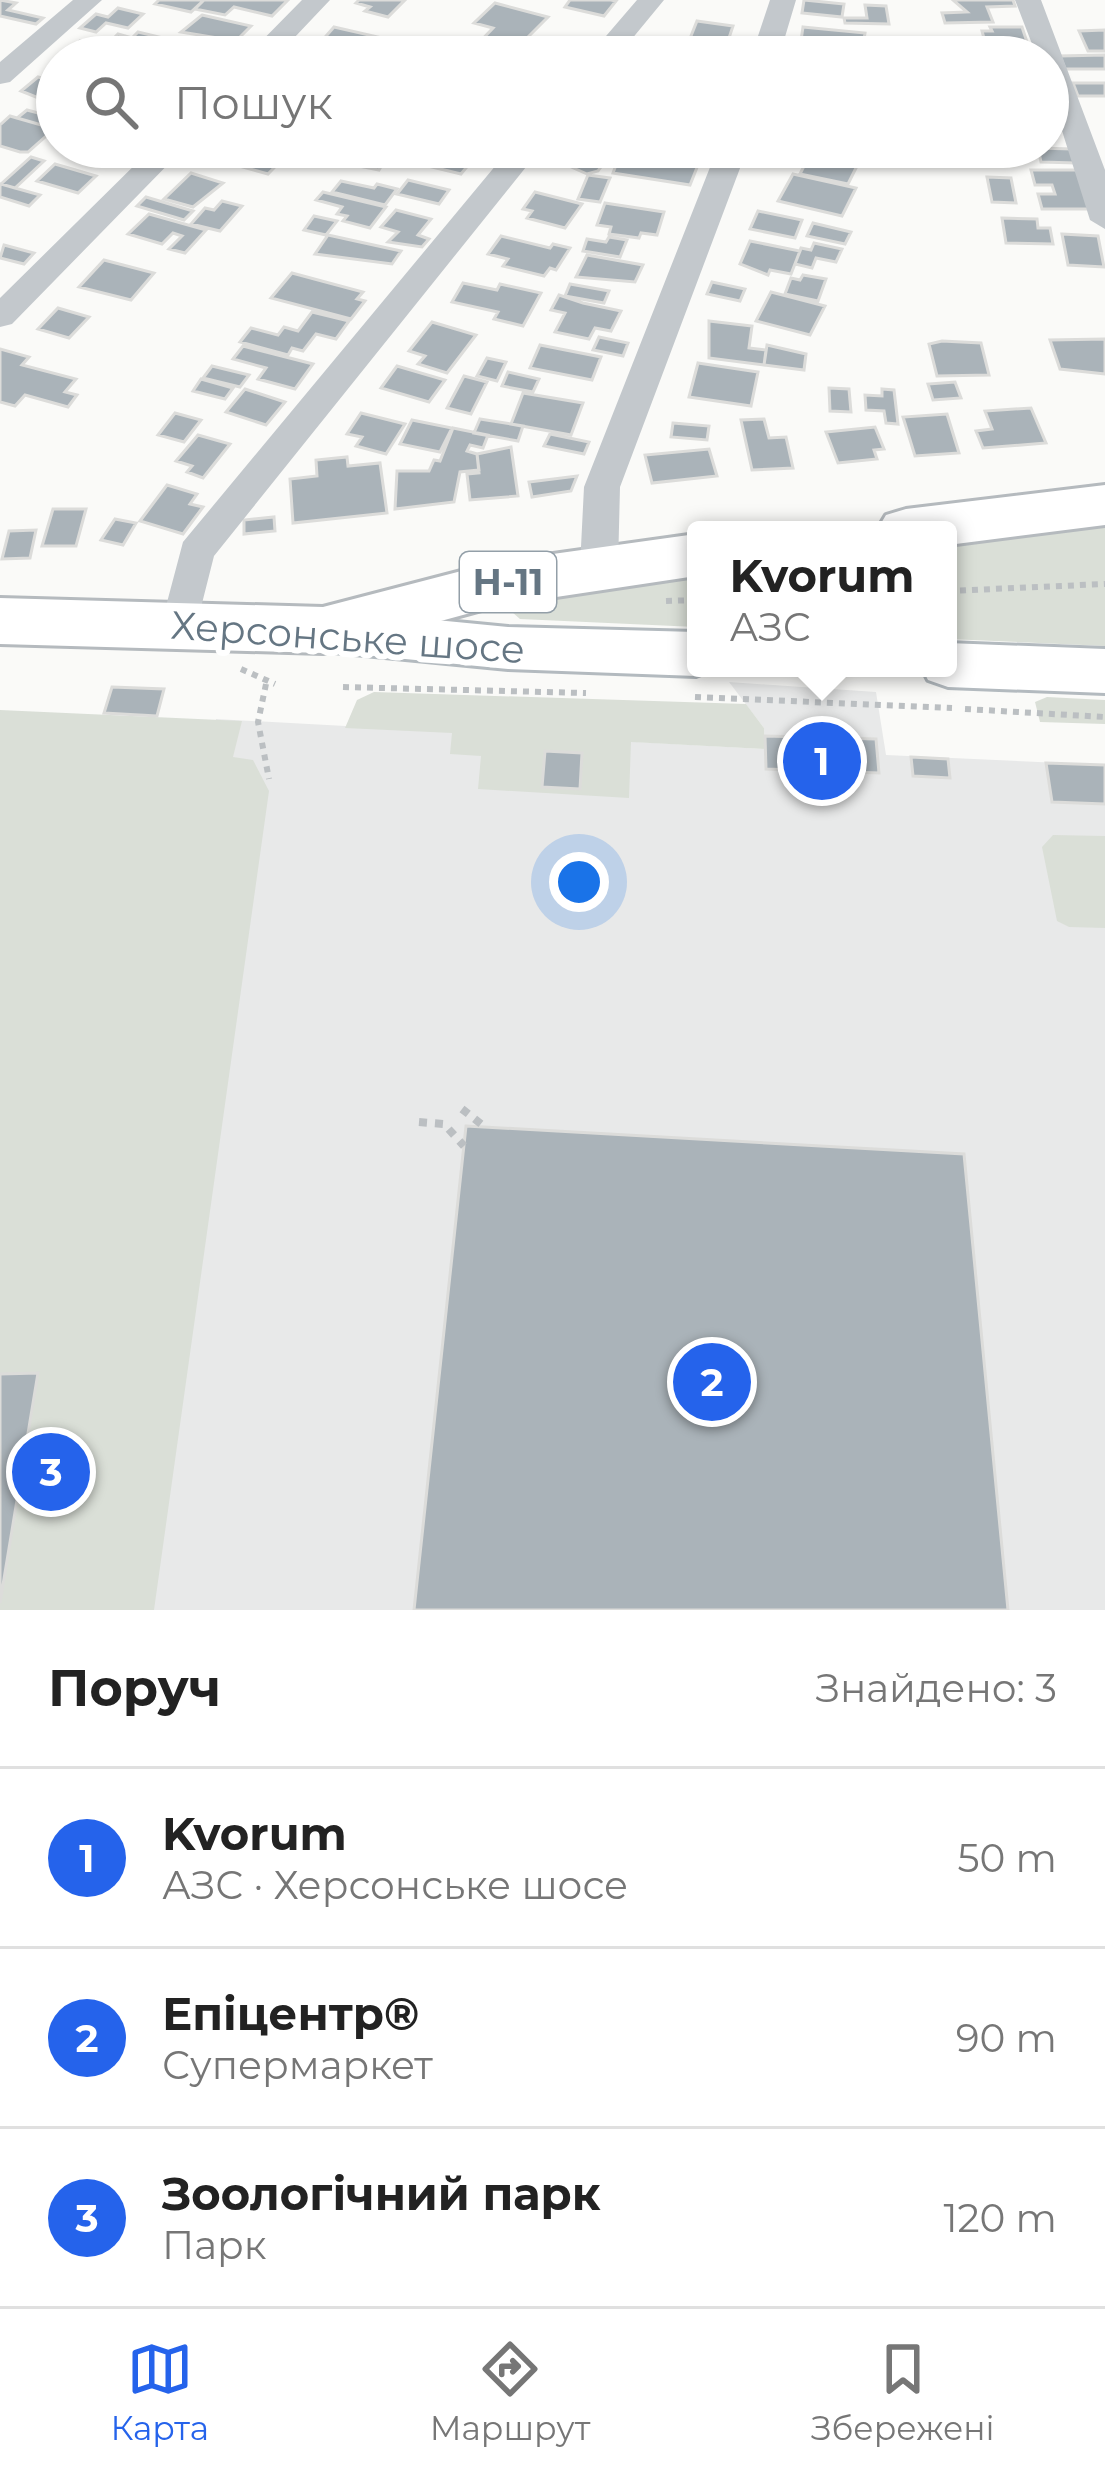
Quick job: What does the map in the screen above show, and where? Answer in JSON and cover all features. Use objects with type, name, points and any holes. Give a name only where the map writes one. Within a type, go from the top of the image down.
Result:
[{"type":"main road","points":[[957,524],[1105,505]]},
{"type":"main road","name":"Н-11","points":[[323,630],[496,584],[687,556]]},
{"type":"main road","name":"Херсонське шосе","points":[[0,621],[323,630],[508,648],[687,674]]},
{"type":"main road","points":[[957,665],[1105,671]]},
{"type":"street","points":[[46,36],[88,0]]},
{"type":"street","points":[[281,36],[317,0]]},
{"type":"street","points":[[620,36],[651,0]]},
{"type":"street","points":[[772,36],[783,0]]},
{"type":"street","points":[[1028,0],[1042,36]]},
{"type":"street","points":[[0,76],[36,45]]},
{"type":"street","points":[[1069,105],[1105,220]]},
{"type":"street","points":[[0,317],[149,168]]},
{"type":"street","points":[[180,625],[196,552],[510,168]]},
{"type":"street","points":[[599,567],[602,488],[725,168]]},
{"type":"path","points":[[957,590],[1105,584]]},
{"type":"path","points":[[715,677],[1105,717]]},
{"type":"path","points":[[266,684],[258,722],[269,779]]},
{"type":"path","points":[[343,687],[600,694]]},
{"type":"path","points":[[462,1109],[485,1126]]},
{"type":"path","points":[[419,1122],[444,1124],[464,1146]]},
{"type":"shaded area","points":[[1105,521],[1105,646],[957,639],[957,539]]},
{"type":"shaded area","points":[[687,571],[687,627],[520,619],[504,605],[507,597]]},
{"type":"shaded area","points":[[729,682],[876,692],[886,755],[1105,765],[1105,1610],[83,1610],[216,719],[765,749],[764,728]]},
{"type":"shaded area","points":[[374,692],[746,704],[764,728],[765,749],[631,742],[629,798],[478,789],[481,756],[450,754],[452,733],[345,728],[357,700]]},
{"type":"shaded area","points":[[1047,697],[1105,700],[1105,724],[1040,722],[1035,702]]},
{"type":"shaded area","points":[[0,710],[242,721],[233,757],[253,760],[269,791],[154,1610],[0,1610]]},
{"type":"shaded area","points":[[1053,835],[1105,836],[1105,928],[1069,927],[1057,921],[1042,847]]},
{"type":"building","points":[[0,0],[16,3],[8,10],[43,18],[36,24],[0,16]]},
{"type":"building","points":[[159,0],[204,0],[191,12],[155,4]]},
{"type":"building","points":[[204,0],[288,0],[272,16],[234,7],[225,15],[195,9]]},
{"type":"building","points":[[405,0],[388,17],[365,11],[370,7],[356,3]]},
{"type":"building","points":[[570,0],[616,1],[604,16],[565,7]]},
{"type":"building","points":[[804,0],[844,4],[842,17],[802,13]]},
{"type":"building","points":[[953,0],[1013,0],[1015,6],[987,7],[993,22],[945,23],[942,13],[967,12]]},
{"type":"building","points":[[495,3],[548,17],[529,36],[485,36],[493,28],[474,23]]},
{"type":"building","points":[[865,5],[886,6],[889,24],[845,23],[844,18],[867,18]]},
{"type":"building","points":[[118,8],[143,14],[128,28],[106,23],[96,32],[80,28],[96,14],[108,17]]},
{"type":"building","points":[[202,15],[251,26],[241,36],[181,32]]},
{"type":"building","points":[[697,21],[733,26],[730,36],[691,36]]},
{"type":"building","points":[[334,27],[374,36],[326,36]]},
{"type":"building","points":[[803,27],[865,33],[865,36],[802,36]]},
{"type":"building","points":[[990,27],[1022,27],[1025,36],[983,36],[982,31],[992,31]]},
{"type":"building","points":[[1105,30],[1105,51],[1088,51],[1079,31]]},
{"type":"building","points":[[1105,55],[1105,69],[1069,69],[1069,56]]},
{"type":"building","points":[[36,79],[36,97],[21,91]]},
{"type":"building","points":[[1073,83],[1105,83],[1105,96],[1078,96]]},
{"type":"building","points":[[27,110],[36,112],[36,123],[17,118]]},
{"type":"building","points":[[10,116],[36,124],[36,145],[28,152],[0,146],[0,125]]},
{"type":"building","points":[[31,157],[36,159],[36,168],[15,188],[1,184]]},
{"type":"building","points":[[51,168],[96,176],[78,193],[37,181]]},
{"type":"building","points":[[574,168],[600,168],[587,174]]},
{"type":"building","points":[[615,168],[697,168],[690,185],[613,173]]},
{"type":"building","points":[[803,168],[856,168],[848,184],[800,174]]},
{"type":"building","points":[[1031,170],[1080,170],[1093,209],[1042,209],[1038,194],[1055,194],[1052,185],[1035,185]]},
{"type":"building","points":[[191,173],[223,183],[193,207],[164,199]]},
{"type":"building","points":[[793,174],[856,188],[842,216],[778,201]]},
{"type":"building","points":[[588,175],[610,178],[600,202],[578,199]]},
{"type":"building","points":[[987,177],[1011,178],[1016,203],[992,202]]},
{"type":"building","points":[[408,180],[449,190],[439,204],[397,194]]},
{"type":"building","points":[[341,181],[397,189],[385,205],[332,192]]},
{"type":"building","points":[[1,184],[40,195],[29,206],[0,197]]},
{"type":"building","points":[[323,192],[386,207],[370,228],[343,221],[347,216],[337,214],[342,207],[316,200]]},
{"type":"building","points":[[535,192],[582,204],[565,228],[527,218],[532,211],[523,209]]},
{"type":"building","points":[[146,197],[193,211],[184,220],[137,206]]},
{"type":"building","points":[[222,201],[242,206],[220,231],[191,224],[205,208],[214,210]]},
{"type":"building","points":[[605,203],[664,212],[657,235],[609,234],[611,227],[597,225]]},
{"type":"building","points":[[396,210],[431,219],[418,235],[429,239],[422,247],[388,242],[398,232],[381,227]]},
{"type":"building","points":[[758,211],[802,220],[795,238],[750,229]]},
{"type":"building","points":[[149,214],[206,230],[185,253],[169,249],[182,236],[173,233],[162,244],[128,234]]},
{"type":"building","points":[[314,216],[337,221],[326,235],[304,230]]},
{"type":"building","points":[[1002,218],[1037,219],[1038,228],[1050,228],[1053,244],[1006,243]]},
{"type":"building","points":[[813,223],[851,232],[845,244],[807,236]]},
{"type":"building","points":[[1062,234],[1098,236],[1104,267],[1068,265]]},
{"type":"building","points":[[328,235],[401,251],[392,264],[315,254]]},
{"type":"building","points":[[501,236],[570,248],[556,270],[550,268],[544,276],[503,266],[508,259],[488,254]]},
{"type":"building","points":[[609,237],[627,240],[620,257],[583,251],[587,239],[606,242]]},
{"type":"building","points":[[750,241],[800,251],[791,274],[770,270],[768,275],[740,264]]},
{"type":"building","points":[[814,243],[842,249],[836,262],[816,258],[812,268],[795,264],[801,248],[811,250]]},
{"type":"building","points":[[4,245],[34,253],[24,264],[0,258]]},
{"type":"building","points":[[587,255],[643,265],[635,282],[576,277]]},
{"type":"building","points":[[104,260],[154,273],[131,300],[79,287]]},
{"type":"building","points":[[292,273],[363,292],[357,299],[365,301],[351,319],[271,298]]},
{"type":"building","points":[[803,275],[826,279],[818,301],[785,294],[791,278],[800,280]]},
{"type":"building","points":[[712,282],[745,289],[740,301],[707,294]]},
{"type":"building","points":[[463,283],[497,290],[500,284],[541,293],[523,326],[494,319],[498,312],[452,302]]},
{"type":"building","points":[[570,284],[609,291],[604,303],[565,296]]},
{"type":"building","points":[[771,292],[825,306],[810,335],[756,321]]},
{"type":"building","points":[[559,295],[621,311],[611,331],[595,328],[589,339],[555,332],[565,313],[551,310]]},
{"type":"building","points":[[58,308],[89,317],[69,338],[38,329]]},
{"type":"building","points":[[312,312],[349,321],[336,339],[316,334],[303,351],[292,348],[288,355],[240,342],[251,328],[278,335],[284,327],[298,331]]},
{"type":"building","points":[[709,321],[752,326],[749,348],[766,350],[764,365],[709,358]]},
{"type":"building","points":[[432,322],[476,335],[447,373],[418,364],[425,356],[409,351]]},
{"type":"building","points":[[599,337],[628,343],[623,356],[593,350]]},
{"type":"building","points":[[1105,339],[1105,374],[1060,369],[1050,340]]},
{"type":"building","points":[[981,343],[989,375],[937,376],[929,344]]},
{"type":"building","points":[[540,345],[601,357],[592,380],[530,368]]},
{"type":"building","points":[[767,345],[806,354],[804,370],[764,365]]},
{"type":"building","points":[[243,346],[313,364],[295,389],[258,379],[266,368],[233,359]]},
{"type":"building","points":[[0,349],[29,357],[22,365],[76,379],[65,392],[77,395],[68,407],[25,395],[15,406],[0,402]]},
{"type":"building","points":[[487,358],[506,362],[497,381],[477,376]]},
{"type":"building","points":[[698,363],[758,372],[751,406],[689,397]]},
{"type":"building","points":[[212,366],[249,375],[240,387],[203,378]]},
{"type":"building","points":[[397,366],[445,380],[429,402],[381,388]]},
{"type":"building","points":[[508,372],[539,379],[533,392],[502,386]]},
{"type":"building","points":[[464,376],[487,382],[471,414],[447,408]]},
{"type":"building","points":[[201,379],[233,388],[225,399],[193,391]]},
{"type":"building","points":[[955,382],[961,398],[933,400],[928,384]]},
{"type":"building","points":[[829,388],[849,389],[851,412],[830,411]]},
{"type":"building","points":[[245,389],[285,402],[266,425],[226,412]]},
{"type":"building","points":[[882,389],[894,390],[898,424],[886,423],[884,411],[866,410],[865,395],[882,396]]},
{"type":"building","points":[[523,393],[583,403],[571,435],[511,424]]},
{"type":"building","points":[[1031,408],[1046,443],[983,448],[976,431],[992,429],[985,411]]},
{"type":"building","points":[[175,413],[201,420],[184,442],[158,435]]},
{"type":"building","points":[[361,413],[405,424],[386,454],[356,446],[362,437],[347,434]]},
{"type":"building","points":[[947,414],[959,453],[915,456],[903,417]]},
{"type":"building","points":[[480,419],[523,426],[518,441],[474,433]]},
{"type":"building","points":[[764,419],[769,438],[786,437],[793,468],[752,470],[741,420]]},
{"type":"building","points":[[412,420],[452,428],[440,452],[400,444]]},
{"type":"building","points":[[673,423],[709,426],[707,440],[671,437]]},
{"type":"building","points":[[875,427],[884,449],[874,450],[877,459],[838,463],[826,432]]},
{"type":"building","points":[[453,428],[488,435],[483,448],[470,445],[467,451],[477,454],[479,470],[460,472],[454,502],[395,509],[397,471],[429,471],[434,460],[440,461]]},
{"type":"building","points":[[550,434],[589,442],[584,454],[544,446]]},
{"type":"building","points":[[198,435],[230,444],[203,478],[187,472],[192,466],[176,461]]},
{"type":"building","points":[[511,447],[518,496],[470,500],[467,474],[479,473],[477,454]]},
{"type":"building","points":[[709,449],[717,476],[652,483],[645,455]]},
{"type":"building","points":[[347,457],[348,466],[380,463],[387,513],[293,523],[290,479],[317,476],[316,460]]},
{"type":"building","points":[[577,476],[571,491],[532,497],[529,482]]},
{"type":"building","points":[[167,485],[197,494],[190,504],[203,507],[183,534],[140,521]]},
{"type":"building","points":[[53,509],[86,509],[76,546],[42,546]]},
{"type":"building","points":[[274,517],[275,531],[244,534],[244,520]]},
{"type":"building","points":[[115,519],[136,523],[123,545],[101,540]]},
{"type":"building","points":[[36,530],[30,558],[2,559],[9,531]]},
{"type":"building","points":[[112,687],[164,689],[157,716],[104,713]]},
{"type":"building","points":[[765,736],[876,739],[879,773],[766,769]]},
{"type":"building","points":[[545,751],[582,753],[580,789],[542,787]]},
{"type":"building","points":[[911,757],[948,759],[950,778],[913,776]]},
{"type":"building","points":[[1046,763],[1105,765],[1105,804],[1052,802]]},
{"type":"building","points":[[466,1126],[964,1154],[1008,1610],[414,1610]]},
{"type":"building","points":[[38,1373],[0,1603],[0,1374]]},
{"type":"place","name":"Kvorum","points":[[822,761]]},
{"type":"place","name":"Епіцентр®","points":[[712,1382]]},
{"type":"place","name":"Зоологічний парк","points":[[51,1472]]}]
